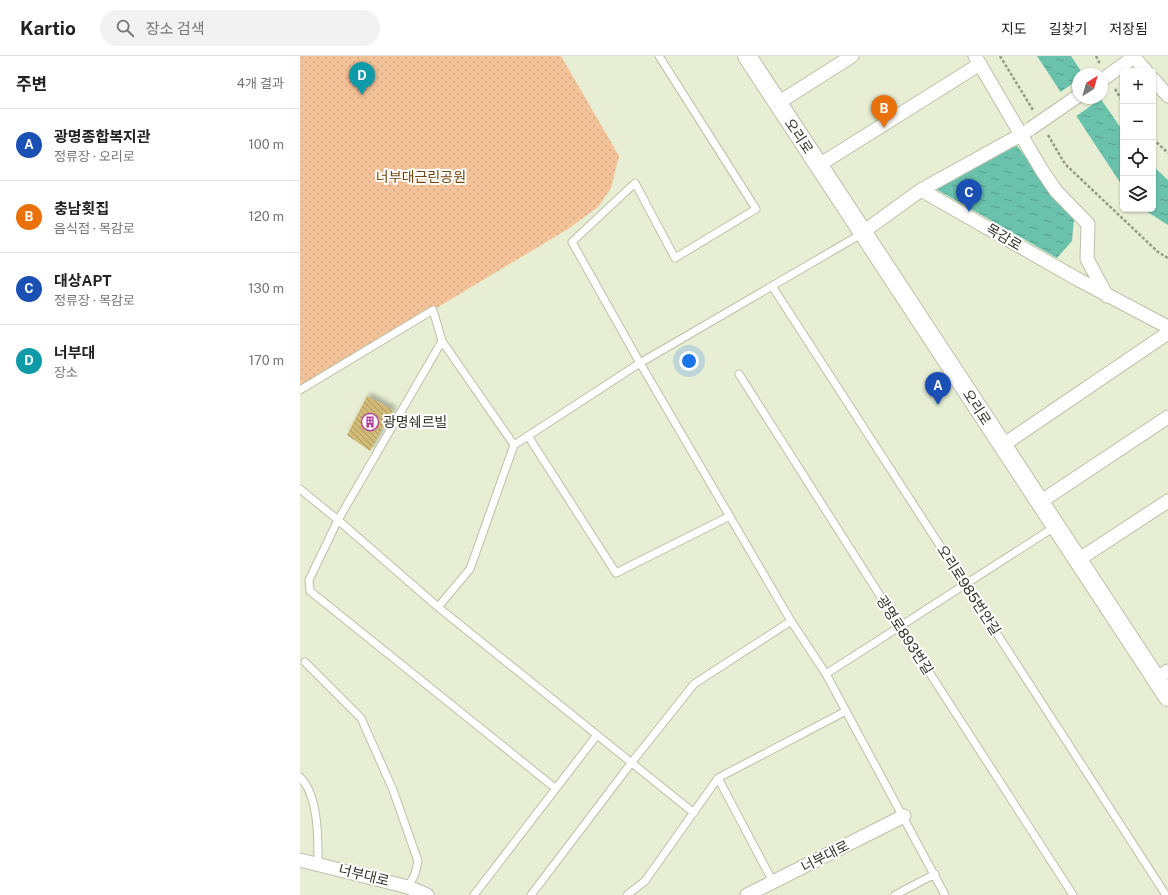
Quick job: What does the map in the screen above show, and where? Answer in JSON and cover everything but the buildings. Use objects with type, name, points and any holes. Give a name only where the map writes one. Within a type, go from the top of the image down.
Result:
[{"type":"main road","name":"오리로","points":[[747,56],[1078,560],[1162,675],[1168,697]]},
{"type":"street","points":[[778,103],[852,56]]},
{"type":"street","points":[[1108,76],[1132,58],[1143,68]]},
{"type":"street","points":[[819,165],[978,60],[1025,133],[1056,191],[1088,224],[1087,259],[1107,296]]},
{"type":"street","points":[[1156,82],[1168,96]]},
{"type":"street","points":[[863,232],[921,190],[1025,133],[1072,100]]},
{"type":"street","name":"목감로","points":[[921,190],[1107,296],[1168,327]]},
{"type":"street","points":[[1002,445],[1168,333]]},
{"type":"street","points":[[1040,502],[1168,417]]},
{"type":"street","points":[[1078,560],[1168,501]]},
{"type":"street","name":"너부대로","points":[[747,895],[904,816]]},
{"type":"street","name":"너부대로","points":[[300,860],[407,891],[427,895]]},
{"type":"lane","points":[[659,56],[756,209],[675,258],[635,183],[572,242],[640,363],[791,621],[826,674],[904,816],[945,895]]},
{"type":"lane","points":[[438,607],[470,569],[514,445],[640,363],[863,232]]},
{"type":"lane","name":"오리로985번안길","points":[[772,286],[1166,895]]},
{"type":"lane","points":[[300,390],[433,310],[442,341],[514,445]]},
{"type":"lane","points":[[442,341],[338,520],[309,580],[310,591],[555,788]]},
{"type":"lane","name":"광명로893번길","points":[[740,374],[900,627],[1073,895]]},
{"type":"lane","points":[[528,436],[616,572],[730,516]]},
{"type":"lane","points":[[300,489],[438,607],[694,813]]},
{"type":"lane","points":[[826,674],[1056,526]]},
{"type":"lane","points":[[531,895],[632,762],[694,684],[791,621]]},
{"type":"lane","points":[[305,662],[361,718],[393,790],[418,861],[415,874],[407,891]]},
{"type":"lane","points":[[627,895],[645,881],[718,778],[846,711]]},
{"type":"lane","points":[[474,895],[597,734]]},
{"type":"lane","points":[[300,777],[312,797],[318,835],[318,864]]},
{"type":"lane","points":[[718,778],[773,882]]},
{"type":"lane","points":[[895,895],[935,874]]},
{"type":"path","points":[[1155,140],[1168,153]]},
{"type":"path","points":[[1066,164],[1158,252],[1168,258]]},
{"type":"green space","name":"너부대근린공원","points":[[300,56],[561,56],[619,156],[611,188],[598,207],[568,229],[300,390]]},
{"type":"water","points":[[1037,56],[1071,56],[1079,68],[1072,68],[1072,104],[1104,104],[1120,127],[1120,182]]},
{"type":"water","points":[[1017,146],[1074,219],[1072,241],[1057,258],[936,189],[995,154]]},
{"type":"water","points":[[1156,169],[1168,180],[1168,225],[1148,212],[1156,212]]},
{"type":"pier","points":[[1072,84],[1072,104],[1093,104],[1075,117],[1059,93]]},
{"type":"place","name":"너부대","points":[[362,95]]},
{"type":"place","name":"충남횟집","points":[[884,128]]},
{"type":"place","name":"대상APT","points":[[969,212]]},
{"type":"place","name":"광명종합복지관","points":[[938,405]]},
{"type":"place","name":"광명쉐르빌","points":[[370,422]]}]
